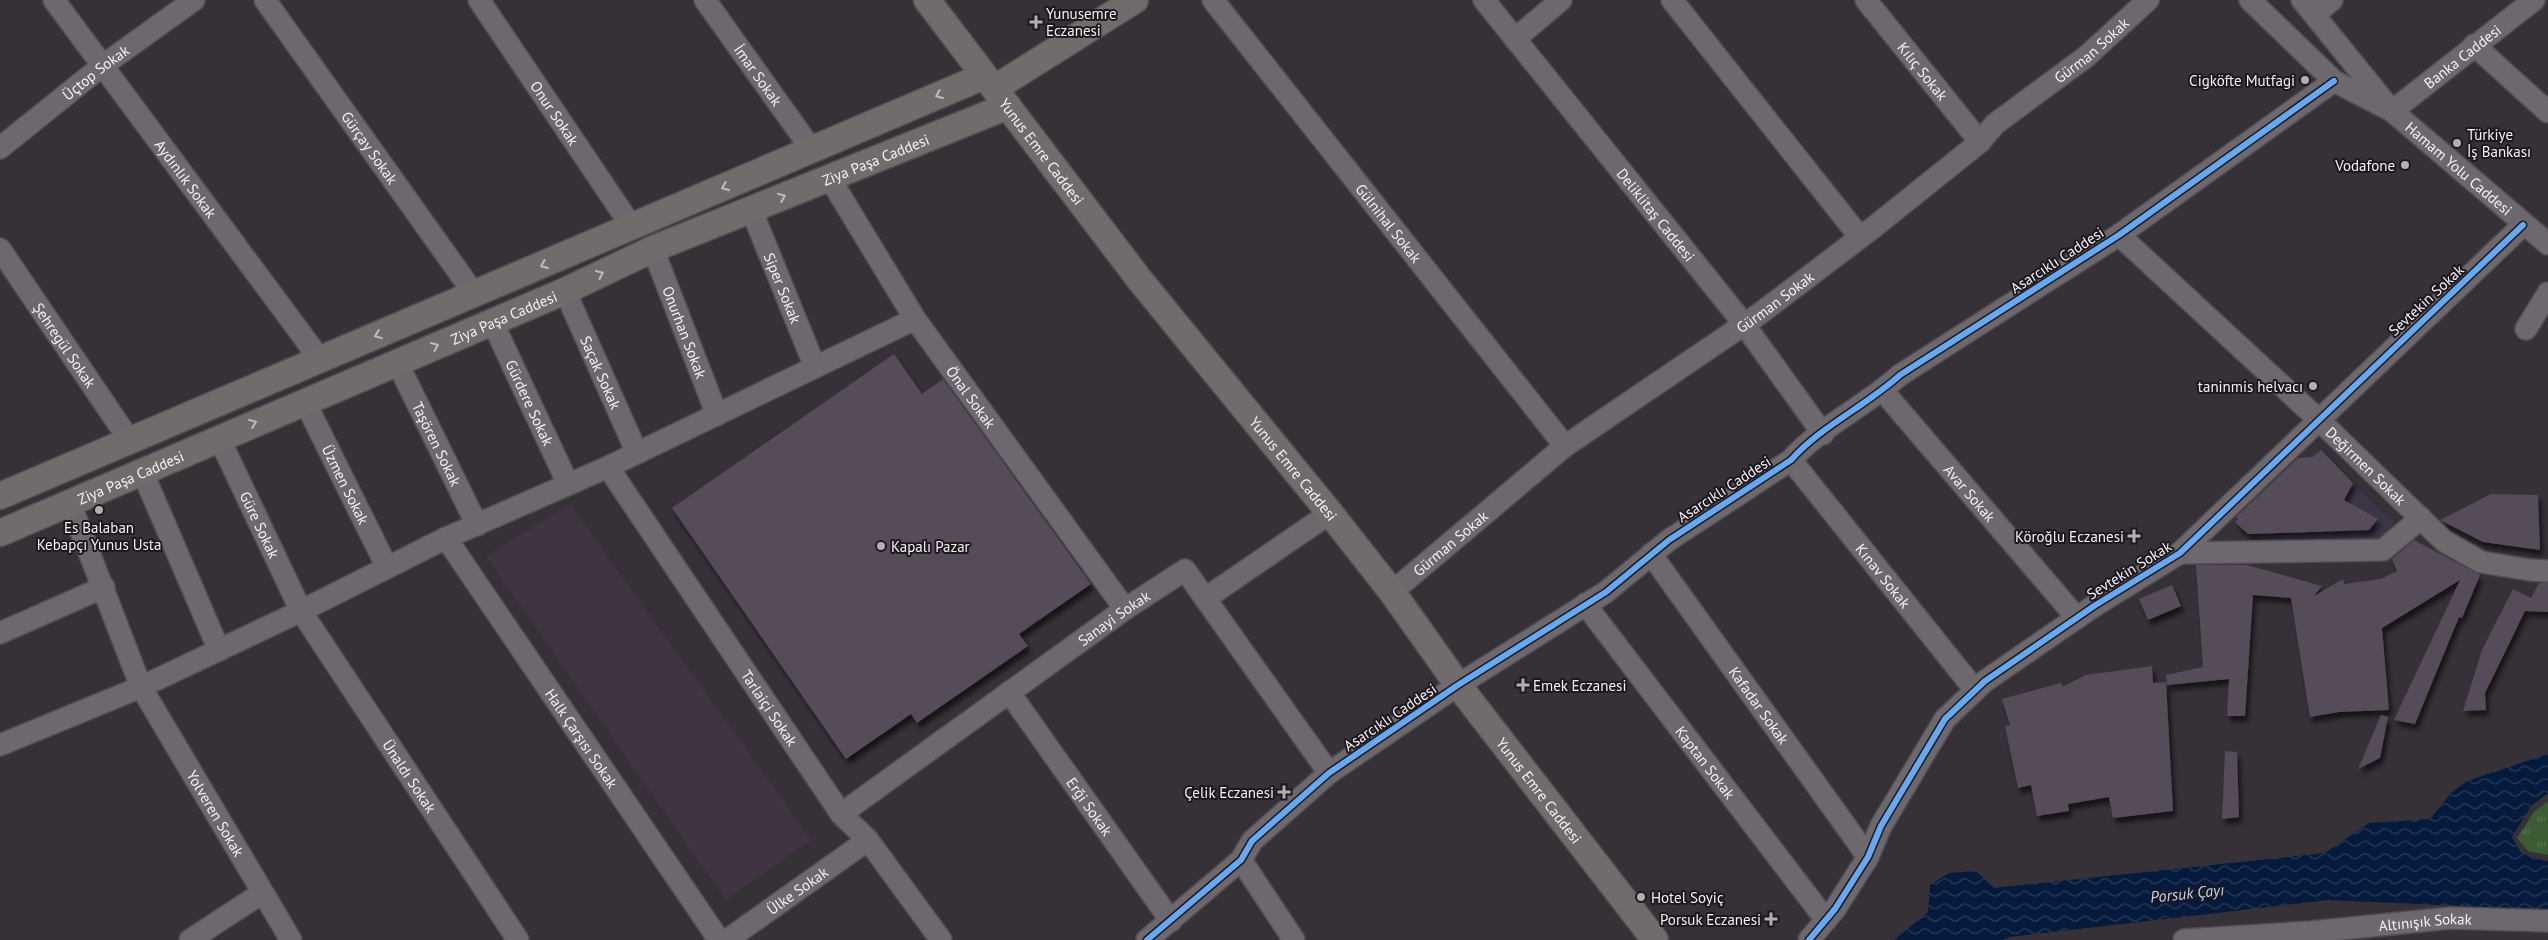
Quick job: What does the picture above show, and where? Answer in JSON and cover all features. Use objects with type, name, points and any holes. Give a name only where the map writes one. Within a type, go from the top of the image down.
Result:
[{"type":"main road","name":"Yunus Emre Caddesi","points":[[927,0],[1139,279],[1392,592],[1458,685],[1655,940]]},
{"type":"main road","name":"Ziya Paşa Caddesi","points":[[0,534],[142,471],[565,291],[653,249],[828,178],[996,90],[1135,0]]},
{"type":"main road","name":"Ziya Paşa Caddesi","points":[[0,496],[319,358],[475,295],[812,150],[996,90]]},
{"type":"street","name":"Aydınlık Sokak","points":[[54,0],[319,358]]},
{"type":"street","name":"Üçtop Sokak","points":[[0,148],[102,66],[194,0]]},
{"type":"street","name":"Gürçay Sokak","points":[[265,0],[475,295]]},
{"type":"street","name":"Onur Sokak","points":[[479,0],[632,227]]},
{"type":"street","name":"İmar Sokak","points":[[705,0],[812,150]]},
{"type":"street","name":"Gülnihal Sokak","points":[[1213,0],[1565,446]]},
{"type":"street","name":"Deliklitaş Caddesi","points":[[1484,0],[1744,324],[1823,434]]},
{"type":"street","points":[[1515,39],[1561,0]]},
{"type":"street","points":[[1672,0],[1859,236]]},
{"type":"street","name":"Kılıç Sokak","points":[[1866,0],[1980,142]]},
{"type":"street","name":"Gürman Sokak","points":[[1392,592],[1565,446],[1744,324],[1980,142],[1995,124],[2087,56],[2148,0]]},
{"type":"street","name":"Hamam Yolu Caddesi","points":[[2250,0],[2334,81],[2392,111]]},
{"type":"street","points":[[2308,7],[2332,0]]},
{"type":"street","name":"Banka Caddesi","points":[[2392,111],[2534,0]]},
{"type":"street","name":"Hamam Yolu Caddesi","points":[[2308,7],[2392,111],[2523,225],[2548,244]]},
{"type":"street","points":[[2474,46],[2544,104]]},
{"type":"street","name":"Asarcıklı Caddesi","points":[[1146,940],[1171,921],[1240,860],[1252,840],[1329,774],[1458,685],[1606,592],[1651,554],[1791,460],[1807,443],[1823,434],[1882,391],[1900,375],[2119,235],[2334,81]]},
{"type":"street","name":"Önal Sokak","points":[[828,178],[915,319],[1125,608]]},
{"type":"street","name":"Siper Sokak","points":[[751,209],[815,368]]},
{"type":"street","name":"Sevtekin Sokak","points":[[1810,940],[1826,920],[1868,858],[1881,826],[1945,719],[1985,681],[2077,618],[2180,553],[2523,225]]},
{"type":"street","name":"Değirmen Sokak","points":[[2119,235],[2318,419],[2444,541],[2481,562],[2530,570],[2548,570]]},
{"type":"street","name":"Şehregül Sokak","points":[[0,249],[130,441]]},
{"type":"street","name":"Onurhan Sokak","points":[[653,249],[717,414]]},
{"type":"street","name":"Saçak Sokak","points":[[565,291],[637,453]]},
{"type":"street","points":[[2526,329],[2548,293]]},
{"type":"street","points":[[0,745],[141,687],[302,611],[446,538],[608,467],[915,319]]},
{"type":"street","name":"Gürdere Sokak","points":[[492,321],[568,484]]},
{"type":"street","name":"Taşören Sokak","points":[[398,362],[477,525]]},
{"type":"street","name":"Avar Sokak","points":[[1882,391],[2077,618]]},
{"type":"street","name":"Üzmen Sokak","points":[[304,402],[388,567]]},
{"type":"street","name":"Güre Sokak","points":[[219,438],[302,611]]},
{"type":"street","name":"Kınav Sokak","points":[[1791,460],[1975,690]]},
{"type":"street","name":"Tarlaiçi Sokak","points":[[608,467],[841,814],[868,840],[941,940]]},
{"type":"street","points":[[142,471],[219,650]]},
{"type":"street","name":"Yolveren Sokak","points":[[70,502],[141,687],[290,940]]},
{"type":"street","points":[[1206,598],[1330,513]]},
{"type":"street","points":[[2180,553],[2383,550],[2420,518]]},
{"type":"street","name":"Halk Çarşısı Sokak","points":[[446,538],[719,940]]},
{"type":"street","name":"Kafadar Sokak","points":[[1651,554],[1868,858]]},
{"type":"street","name":"Sanayi Sokak","points":[[841,814],[1125,608],[1185,570],[1329,774]]},
{"type":"street","points":[[0,634],[104,587]]},
{"type":"street","name":"Kaptan Sokak","points":[[1586,604],[1826,920]]},
{"type":"street","name":"Ünaldı Sokak","points":[[302,611],[518,940]]},
{"type":"street","name":"Erği Sokak","points":[[1009,692],[1171,921]]},
{"type":"street","name":"Ülke Sokak","points":[[727,940],[868,840]]},
{"type":"street","points":[[1240,860],[1294,940]]},
{"type":"street","points":[[190,940],[262,893]]},
{"type":"street","name":"Altınışık Sokak","points":[[2184,940],[2311,932],[2451,918],[2548,920]]},
{"type":"shaded area","points":[[2316,450],[2394,522],[2380,540],[2256,538],[2240,521]]},
{"type":"shaded area","points":[[570,504],[811,840],[726,900],[486,556]]},
{"type":"green space","points":[[2548,801],[2548,855],[2528,851],[2517,838],[2534,812]]},
{"type":"water","name":"Porsuk Çayı","points":[[2548,754],[2548,793],[2532,805],[2512,837],[2521,853],[2548,862],[2548,910],[2329,900],[2010,937],[2003,940],[1894,940],[1928,912],[1930,885],[1949,873],[1976,871],[1994,888],[2325,853],[2369,823],[2430,819],[2451,793],[2467,781]]},
{"type":"building","name":"Kapalı Pazar","points":[[894,354],[922,394],[943,379],[1091,584],[1019,634],[1028,646],[917,723],[911,714],[846,759],[672,508]]},
{"type":"building","points":[[2321,450],[2353,483],[2344,500],[2378,519],[2369,530],[2248,534],[2235,522],[2238,519],[2236,517],[2298,458],[2313,457]]},
{"type":"building","points":[[2491,494],[2538,495],[2540,550],[2483,542],[2440,520]]},
{"type":"building","points":[[2414,540],[2480,575],[2462,618],[2459,617],[2415,724],[2394,720],[2460,580],[2382,628],[2389,710],[2339,712],[2310,717],[2291,598],[2253,595],[2245,716],[2227,716],[2229,679],[2167,685],[2166,675],[2203,667],[2196,565],[2247,565],[2322,586],[2314,596],[2343,579],[2344,584],[2381,579],[2397,571],[2392,559]]},
{"type":"building","points":[[2539,583],[2548,583],[2548,612],[2525,611],[2485,693],[2486,710],[2463,711],[2482,650],[2513,589],[2531,598]]},
{"type":"building","points":[[2172,585],[2181,606],[2148,620],[2139,599]]},
{"type":"building","points":[[2152,666],[2153,683],[2166,682],[2173,811],[2113,818],[2109,797],[2068,804],[2069,811],[2037,816],[2031,785],[2018,788],[2005,726],[2010,725],[2002,699],[2061,683],[2062,687],[2086,675]]},
{"type":"building","points":[[2381,715],[2388,717],[2380,758],[2358,769]]},
{"type":"building","points":[[2225,751],[2237,752],[2239,817],[2222,819]]},
{"type":"cycle path","points":[[1147,940],[1241,860],[1252,841],[1329,773],[1458,685],[1606,592],[1669,540],[1791,460],[1830,426],[1873,397],[1900,375],[2119,235],[2334,81]]},
{"type":"cycle path","points":[[1809,940],[1835,909],[1868,857],[1881,826],[1945,719],[1985,681],[2094,606],[2180,553],[2523,225]]},
{"type":"place","name":"Yunusemre Eczanesi","points":[[1036,22]]},
{"type":"place","name":"Cigköfte Mutfagi","points":[[2305,80]]},
{"type":"place","name":"Türkiye İş Bankası","points":[[2457,143]]},
{"type":"place","name":"Vodafone","points":[[2405,165]]},
{"type":"place","name":"taninmis helvacı","points":[[2313,386]]},
{"type":"place","name":"Es Balaban Kebapçı Yunus Usta","points":[[99,510]]},
{"type":"place","name":"Köroğlu Eczanesi","points":[[2134,536]]},
{"type":"place","name":"Kapalı Pazar","points":[[881,546]]},
{"type":"place","name":"Emek Eczanesi","points":[[1523,685]]},
{"type":"place","name":"Çelik Eczanesi","points":[[1284,792]]},
{"type":"place","name":"Hotel Soyiç","points":[[1641,897]]},
{"type":"place","name":"Porsuk Eczanesi","points":[[1771,919]]}]
